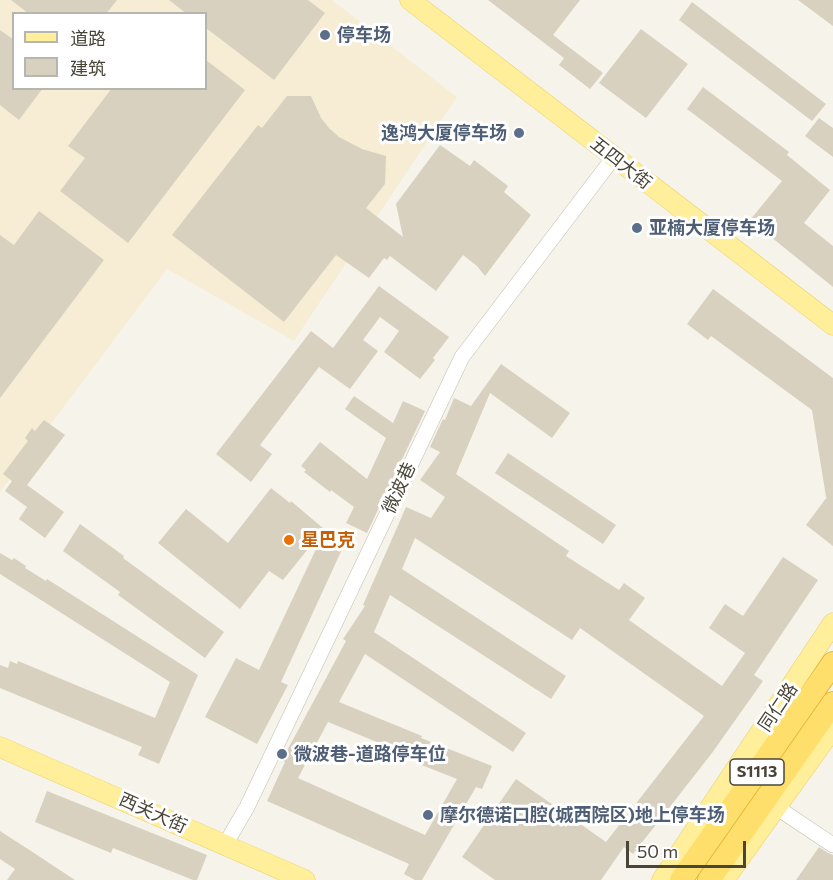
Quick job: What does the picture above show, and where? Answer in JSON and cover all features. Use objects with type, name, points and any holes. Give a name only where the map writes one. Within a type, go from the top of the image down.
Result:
[{"type":"highway","name":"S1113","points":[[681,880],[833,663]]},
{"type":"highway","name":"S1113","points":[[709,880],[833,703]]},
{"type":"main road","name":"五四大街","points":[[410,0],[833,325]]},
{"type":"main road","name":"同仁路","points":[[662,880],[833,623]]},
{"type":"main road","points":[[724,880],[833,728]]},
{"type":"main road","name":"西关大街","points":[[0,747],[305,880]]},
{"type":"street","name":"微波巷","points":[[225,845],[247,807],[462,357],[614,157]]},
{"type":"street","points":[[776,807],[833,845]]},
{"type":"shaded area","points":[[0,0],[332,0],[457,97],[294,341],[167,269],[0,492]]},
{"type":"building","points":[[11,0],[117,0],[108,12],[26,12]]},
{"type":"building","points":[[169,0],[308,0],[325,13],[274,80],[207,29],[207,12],[184,12]]},
{"type":"building","points":[[488,0],[580,0],[553,35],[603,73],[590,89],[559,65],[564,58]]},
{"type":"building","points":[[798,0],[833,0],[833,26]]},
{"type":"building","points":[[692,2],[826,104],[812,121],[679,20]]},
{"type":"building","points":[[641,29],[688,64],[646,118],[599,83]]},
{"type":"building","points":[[0,30],[12,39],[12,90],[42,90],[19,120],[0,105]]},
{"type":"building","points":[[207,61],[245,90],[128,243],[60,191],[85,158],[68,146],[110,90],[207,90]]},
{"type":"building","points":[[703,87],[789,152],[787,155],[830,190],[804,223],[833,246],[833,287],[750,220],[782,181],[687,109]]},
{"type":"building","points":[[287,96],[311,96],[321,118],[339,137],[362,149],[386,156],[385,184],[366,208],[403,237],[396,204],[440,145],[470,166],[474,160],[508,186],[504,192],[531,215],[485,276],[463,255],[436,291],[390,256],[387,260],[384,258],[369,278],[336,255],[284,322],[172,235],[258,125],[262,128]]},
{"type":"building","points":[[819,118],[833,128],[833,157],[805,136]]},
{"type":"building","points":[[39,211],[104,260],[0,398],[0,235],[14,245]]},
{"type":"building","points":[[379,286],[449,337],[433,358],[435,360],[420,379],[384,352],[399,331],[380,317],[363,340],[378,351],[350,389],[319,367],[260,445],[272,454],[251,482],[216,454],[311,331],[333,348]]},
{"type":"building","points":[[713,289],[833,378],[833,546],[806,525],[827,497],[812,410],[711,336],[708,340],[687,324]]},
{"type":"building","points":[[501,364],[570,413],[552,438],[490,393],[456,474],[569,551],[566,556],[619,590],[624,583],[645,598],[629,620],[722,686],[745,653],[709,628],[725,604],[743,616],[783,557],[818,580],[754,675],[763,681],[712,753],[633,854],[624,847],[601,880],[495,880],[462,857],[516,779],[606,842],[704,716],[580,628],[572,640],[415,538],[402,569],[566,676],[551,699],[390,595],[374,632],[526,733],[513,752],[365,654],[339,702],[492,766],[482,789],[476,787],[422,880],[415,880],[404,874],[409,864],[267,801],[285,762],[282,760],[346,641],[343,639],[365,606],[363,605],[406,507],[431,518],[445,497],[420,480],[440,452],[430,447],[443,419],[445,420],[454,398],[471,406]],"holes":[[[328,722],[421,760],[419,764],[457,779],[425,835],[298,778]]]},
{"type":"building","points":[[354,396],[393,423],[403,401],[425,411],[367,533],[346,523],[354,507],[304,472],[306,470],[301,466],[320,442],[367,479],[386,438],[345,409]]},
{"type":"building","points":[[44,420],[65,435],[27,485],[64,512],[45,538],[19,519],[27,507],[5,491],[12,481],[3,474],[28,441],[25,438],[32,428],[35,431]]},
{"type":"building","points":[[508,453],[616,525],[603,544],[495,473]]},
{"type":"building","points":[[271,488],[290,503],[291,501],[324,529],[283,580],[269,571],[240,609],[158,543],[186,509],[228,543]]},
{"type":"building","points":[[80,524],[224,632],[205,658],[118,595],[120,592],[63,551]]},
{"type":"building","points":[[325,530],[344,545],[281,682],[288,685],[257,744],[205,717],[236,658],[259,670]]},
{"type":"building","points":[[0,553],[12,560],[14,558],[26,566],[25,568],[46,581],[47,579],[198,675],[159,764],[138,755],[142,747],[0,688],[0,665],[8,668],[10,661],[17,664],[18,661],[155,718],[170,682],[0,574]]},
{"type":"building","points":[[47,791],[207,855],[197,880],[113,848],[111,853],[35,822]]},
{"type":"building","points":[[0,831],[75,880],[7,880],[15,869],[0,859]]},
{"type":"building","points":[[819,847],[833,855],[833,880],[796,880]]},
{"type":"place","name":"停车场","points":[[325,35]]},
{"type":"place","name":"逸鸿大厦停车场","points":[[519,133]]},
{"type":"place","name":"亚楠大厦停车场","points":[[637,228]]},
{"type":"place","name":"星巴克","points":[[289,540]]},
{"type":"place","name":"微波巷-道路停车位","points":[[282,754]]},
{"type":"place","name":"摩尔德诺口腔(城西院区)地上停车场","points":[[428,815]]}]
